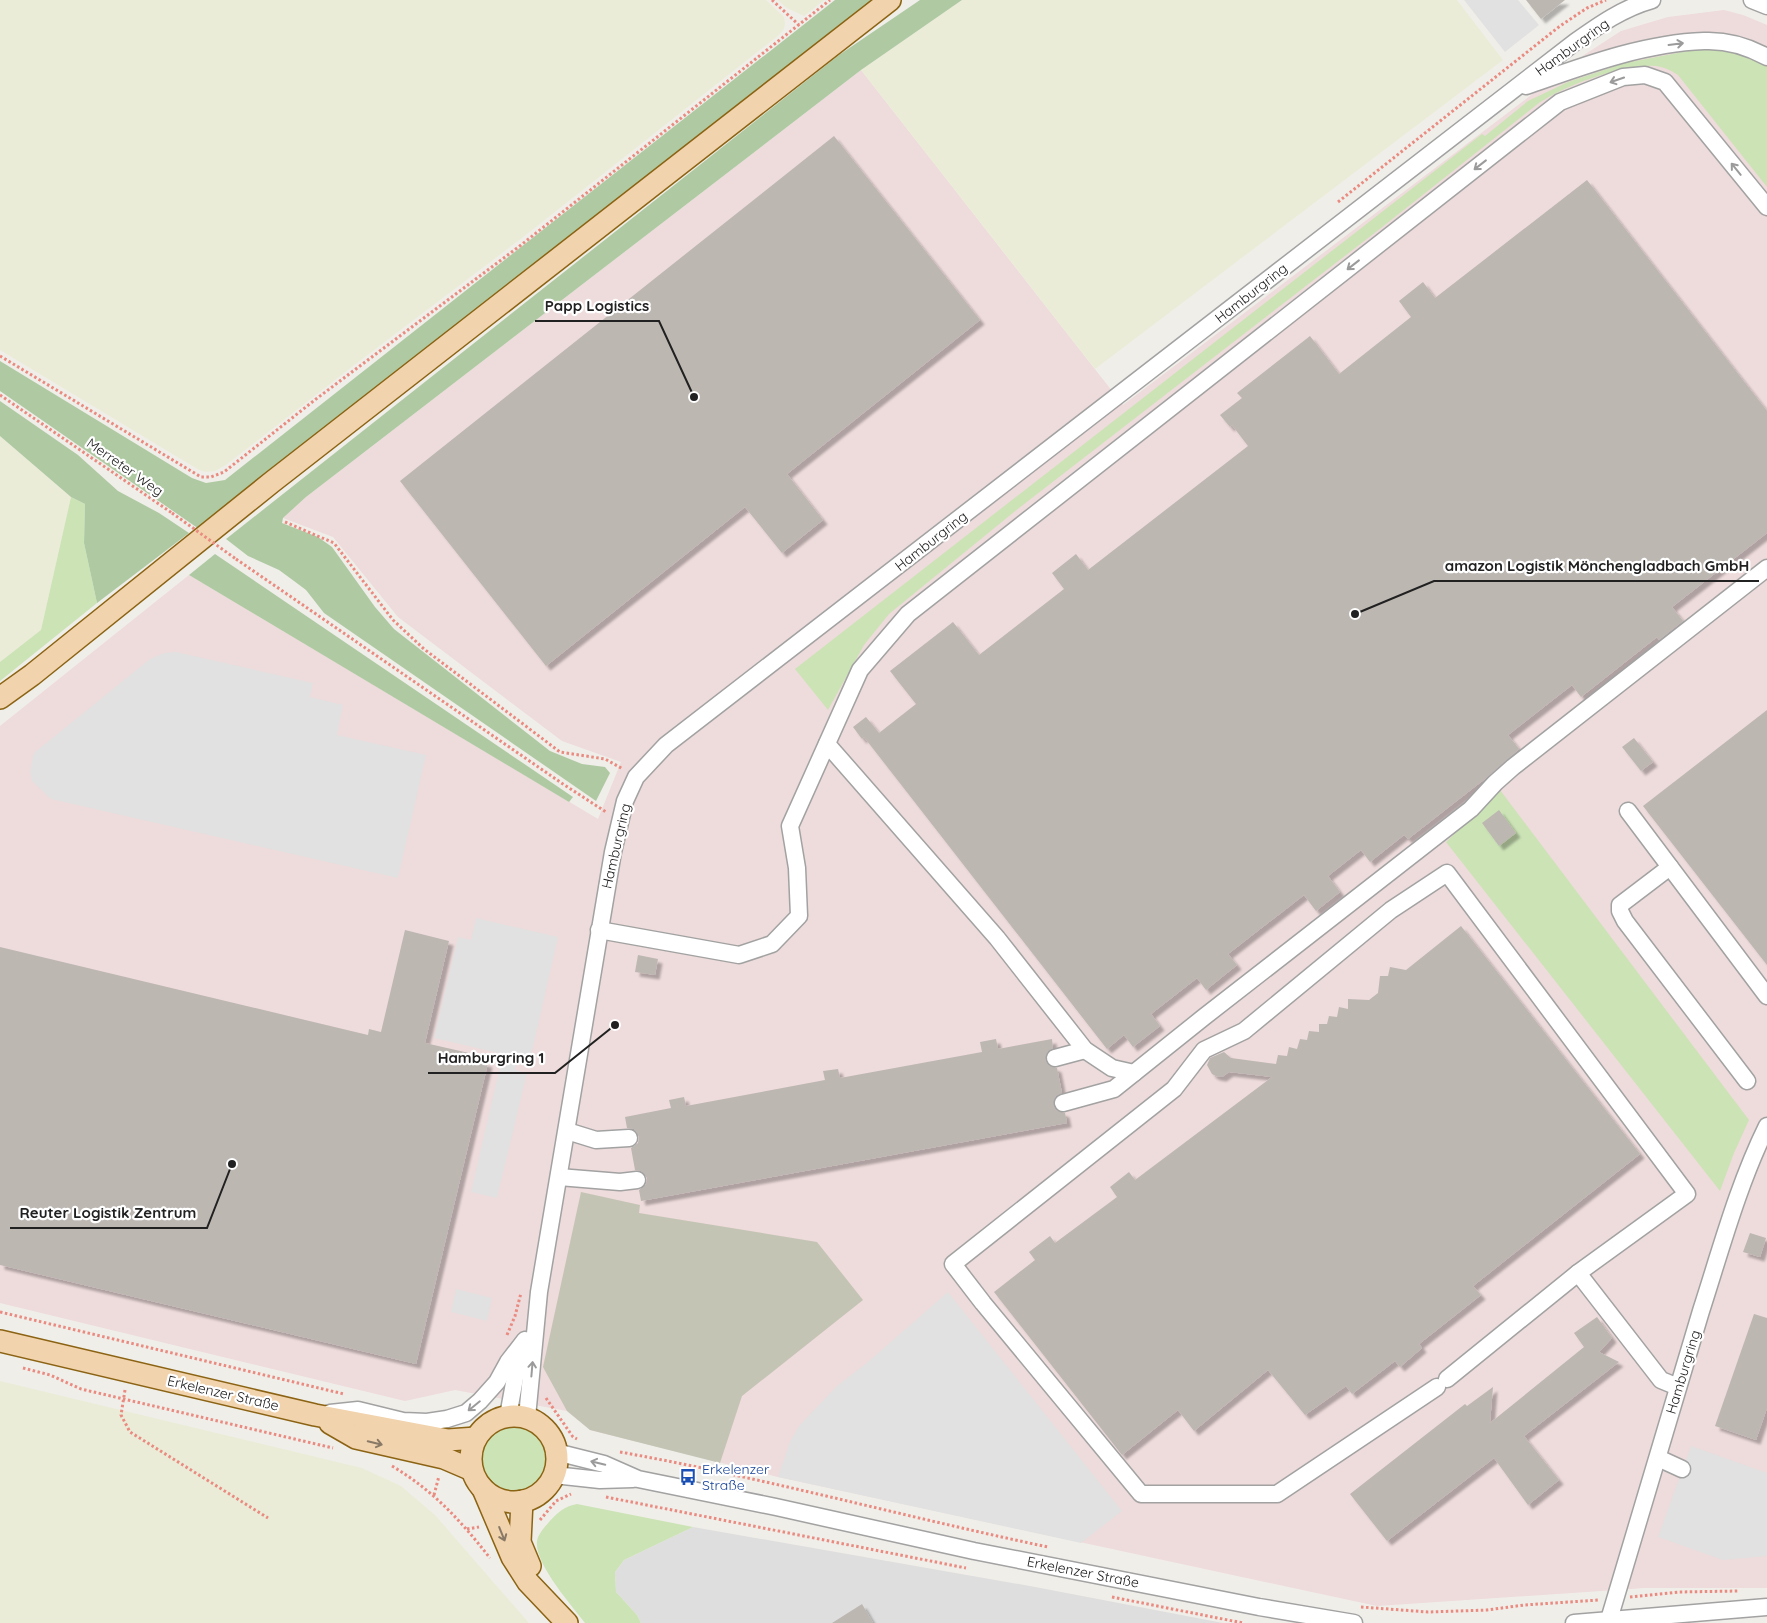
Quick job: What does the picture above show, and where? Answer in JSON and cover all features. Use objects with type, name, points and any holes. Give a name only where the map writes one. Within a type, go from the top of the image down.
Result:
[{"type":"main road","points":[[0,698],[32,675],[272,482],[890,0]]},
{"type":"main road","name":"Erkelenzer Straße","points":[[0,1341],[315,1415]]},
{"type":"main road","points":[[315,1415],[448,1440],[476,1438]]},
{"type":"main road","points":[[315,1415],[356,1438],[444,1458],[472,1470]]},
{"type":"main road","points":[[517,1416],[538,1423],[547,1430],[553,1441],[557,1463],[554,1474],[541,1492],[522,1501],[508,1502],[494,1498],[476,1480],[470,1459],[471,1448],[484,1427],[495,1420],[517,1416]]},
{"type":"main road","points":[[483,1489],[512,1557],[528,1582],[564,1619]]},
{"type":"main road","points":[[522,1501],[520,1542],[531,1570],[564,1619]]},
{"type":"street","name":"Hamburgring","points":[[539,1292],[599,930],[621,817],[625,801],[636,777],[666,745],[1575,42],[1604,22],[1638,4],[1652,0]]},
{"type":"street","points":[[1752,0],[1767,6]]},
{"type":"street","points":[[1512,91],[1644,48],[1705,40],[1732,44],[1767,58]]},
{"type":"street","points":[[599,930],[740,955],[772,944],[799,916],[797,868],[790,826],[860,670],[908,614],[1560,102],[1623,77],[1646,76],[1665,82],[1767,207]]},
{"type":"street","points":[[1063,1103],[1114,1089],[1471,809],[1495,782],[1513,767],[1767,568]]},
{"type":"street","points":[[827,744],[997,938],[1085,1050],[1112,1068],[1134,1073]]},
{"type":"street","points":[[1628,812],[1767,996]]},
{"type":"street","points":[[1670,867],[1620,905],[1620,911],[1625,921],[1747,1081]]},
{"type":"street","points":[[1447,874],[1687,1194],[1578,1273],[1442,1383],[1276,1494],[1141,1494],[953,1264],[1174,1089],[1204,1050],[1244,1031],[1391,910],[1447,874]]},
{"type":"street","points":[[1055,1058],[1085,1050]]},
{"type":"street","name":"Hamburgring","points":[[1608,1622],[1678,1386],[1738,1198],[1758,1144],[1767,1126]]},
{"type":"street","points":[[566,1131],[596,1140],[629,1138]]},
{"type":"street","points":[[559,1177],[620,1182],[637,1180]]},
{"type":"street","points":[[1578,1273],[1661,1380],[1678,1386]]},
{"type":"street","points":[[517,1416],[517,1368],[539,1292]]},
{"type":"street","points":[[517,1416],[530,1388],[539,1292]]},
{"type":"street","name":"Erkelenzer Straße","points":[[315,1415],[358,1410],[403,1421],[427,1422],[447,1419],[466,1413],[497,1382],[508,1362],[525,1340]]},
{"type":"street","points":[[556,1452],[604,1464],[638,1479]]},
{"type":"street","points":[[1658,1458],[1682,1469]]},
{"type":"street","points":[[554,1474],[600,1480],[638,1479]]},
{"type":"street","name":"Erkelenzer Straße","points":[[638,1479],[776,1507],[974,1551],[1259,1607],[1354,1623]]},
{"type":"street","points":[[1574,1623],[1608,1622],[1767,1608]]},
{"type":"path","points":[[772,0],[799,25]]},
{"type":"path","points":[[0,356],[201,477],[224,472],[316,399],[521,245],[830,0]]},
{"type":"path","name":"Merreter Weg","points":[[0,395],[562,784],[605,812],[621,817]]},
{"type":"path","points":[[285,522],[334,543],[393,620],[424,650],[560,752],[605,759],[636,777]]},
{"type":"path","points":[[0,1312],[345,1394]]},
{"type":"path","points":[[17,1366],[50,1375],[81,1389],[341,1450]]},
{"type":"path","points":[[128,1372],[121,1415],[130,1432],[268,1518]]},
{"type":"path","points":[[530,1388],[539,1389],[573,1437],[581,1442]]},
{"type":"path","points":[[618,1452],[782,1484],[994,1536],[1052,1548]]},
{"type":"path","points":[[385,1463],[409,1476],[434,1495],[467,1529]]},
{"type":"path","points":[[601,1496],[968,1568]]},
{"type":"path","points":[[1358,1607],[1428,1612],[1487,1610],[1524,1605],[1614,1599],[1679,1592],[1743,1591]]},
{"type":"path","points":[[1109,1596],[1243,1623]]},
{"type":"shaded area","points":[[1464,0],[1518,0],[1539,25],[1505,52]]},
{"type":"shaded area","points":[[1724,10],[1743,15],[1767,25],[1767,1588],[1645,1588],[1377,1606],[778,1477],[590,1430],[567,1411],[455,1390],[405,1401],[0,1303],[0,726],[189,575],[598,819],[621,762],[562,741],[398,617],[333,537],[283,518],[306,497],[861,70],[1123,405],[1584,55],[1621,31],[1668,17]]},
{"type":"shaded area","points":[[176,652],[313,683],[310,697],[343,705],[337,735],[426,755],[398,878],[51,799],[32,781],[30,771],[34,753],[150,659],[164,653]]},
{"type":"shaded area","points":[[476,918],[558,937],[530,1060],[518,1058],[515,1070],[527,1073],[497,1198],[471,1192],[503,1054],[434,1038],[458,937],[471,940]]},
{"type":"shaded area","points":[[581,1192],[640,1205],[639,1213],[817,1242],[863,1300],[742,1396],[720,1463],[590,1430],[567,1411],[543,1367]]},
{"type":"shaded area","points":[[456,1289],[492,1298],[487,1321],[451,1312]]},
{"type":"shaded area","points":[[948,1292],[1122,1511],[1081,1543],[778,1477],[790,1442],[799,1426],[837,1386],[868,1362]]},
{"type":"shaded area","points":[[1691,1446],[1767,1473],[1767,1556],[1723,1560],[1658,1537]]},
{"type":"shaded area","points":[[693,1527],[1030,1586],[1223,1623],[641,1623],[637,1615],[616,1592],[615,1572],[624,1560]]},
{"type":"green space","points":[[0,0],[766,0],[784,17],[785,23],[784,29],[779,35],[522,238],[226,465],[215,471],[206,472],[199,470],[0,350]]},
{"type":"green space","points":[[778,0],[824,0],[804,16],[787,8]]},
{"type":"green space","points":[[835,0],[875,0],[752,93],[199,529],[0,391],[0,361],[192,478],[206,483],[225,480]]},
{"type":"green space","points":[[920,0],[962,0],[861,70],[306,497],[283,518],[282,523],[318,537],[332,547],[375,607],[394,629],[550,751],[582,764],[605,767],[610,773],[596,801],[324,613],[306,590],[279,570],[248,556],[226,539],[839,55]]},
{"type":"green space","points":[[962,0],[1457,0],[1503,60],[1095,369],[861,70]]},
{"type":"green space","points":[[1693,50],[1731,52],[1750,57],[1767,66],[1767,187],[1678,75],[1668,70],[1653,66],[1635,67],[1592,78],[1564,89],[1539,103],[1381,228],[1019,508],[889,614],[864,645],[828,710],[795,669],[1482,134],[1485,136],[1528,101],[1568,82],[1625,63]]},
{"type":"green space","points":[[0,401],[78,455],[118,491],[159,513],[189,533],[97,603],[84,543],[85,504],[71,497],[0,436]]},
{"type":"green space","points":[[0,436],[71,497],[41,630],[0,662]]},
{"type":"green space","points":[[71,497],[85,504],[84,543],[97,603],[0,681],[0,662],[41,630]]},
{"type":"green space","points":[[215,554],[573,797],[569,802],[189,575]]},
{"type":"green space","points":[[1500,790],[1749,1120],[1720,1191],[1446,842]]},
{"type":"green space","points":[[0,1381],[362,1468],[401,1486],[435,1515],[529,1623],[0,1623]]},
{"type":"green space","points":[[508,1425],[522,1425],[534,1430],[543,1439],[548,1451],[546,1471],[539,1482],[522,1491],[508,1491],[496,1486],[487,1477],[482,1465],[482,1451],[487,1439],[496,1430]]},
{"type":"green space","points":[[577,1504],[693,1527],[624,1560],[615,1572],[616,1592],[637,1615],[641,1623],[585,1623],[555,1584],[541,1561],[537,1541],[542,1531],[559,1512]]},
{"type":"building","points":[[1526,0],[1565,0],[1541,19]]},
{"type":"building","points":[[834,136],[980,320],[787,474],[823,520],[782,553],[745,507],[546,666],[400,481]]},
{"type":"building","points":[[1587,180],[1767,411],[1767,533],[1672,607],[1683,621],[1659,640],[1657,637],[1581,697],[1572,685],[1508,735],[1519,749],[1486,778],[1408,839],[1404,835],[1370,862],[1361,850],[1328,876],[1340,892],[1316,911],[1304,895],[1228,954],[1237,965],[1206,990],[1197,978],[1151,1014],[1160,1026],[1133,1047],[1124,1035],[1107,1049],[864,737],[862,739],[853,727],[866,717],[879,733],[916,704],[890,671],[953,622],[979,655],[1064,589],[1052,573],[1076,554],[1088,570],[1248,446],[1232,425],[1230,427],[1220,415],[1242,398],[1237,393],[1310,336],[1339,374],[1411,317],[1399,301],[1423,282],[1435,298]]},
{"type":"building","points":[[1767,710],[1767,965],[1643,806]]},
{"type":"building","points":[[1634,738],[1653,762],[1641,771],[1622,747]]},
{"type":"building","points":[[1499,810],[1516,833],[1499,846],[1482,823]]},
{"type":"building","points":[[1461,926],[1640,1154],[1473,1286],[1481,1295],[1419,1344],[1422,1348],[1400,1367],[1395,1361],[1352,1394],[1346,1386],[1305,1415],[1268,1370],[1194,1431],[1178,1410],[1122,1455],[994,1292],[1035,1260],[1029,1252],[1050,1236],[1055,1243],[1117,1197],[1110,1187],[1129,1172],[1135,1180],[1272,1077],[1229,1072],[1222,1077],[1216,1076],[1212,1074],[1207,1065],[1210,1058],[1224,1052],[1231,1058],[1276,1064],[1278,1055],[1287,1056],[1289,1047],[1297,1049],[1300,1039],[1307,1040],[1309,1031],[1319,1032],[1319,1024],[1327,1024],[1329,1016],[1337,1017],[1339,1007],[1348,1009],[1348,999],[1369,1000],[1378,993],[1380,976],[1388,976],[1390,967],[1406,970]]},
{"type":"building","points":[[405,930],[449,941],[425,1043],[469,1053],[467,1058],[488,1063],[416,1364],[0,1265],[0,947],[368,1035],[369,1029],[381,1032]]},
{"type":"building","points":[[638,955],[658,959],[655,975],[635,972]]},
{"type":"building","points":[[996,1039],[998,1049],[1052,1039],[1053,1048],[1048,1051],[1045,1060],[1048,1065],[1057,1068],[1062,1093],[1056,1096],[1053,1105],[1056,1110],[1065,1113],[1067,1123],[641,1201],[639,1190],[646,1184],[647,1178],[641,1171],[635,1170],[631,1148],[638,1143],[639,1137],[634,1129],[627,1128],[625,1117],[671,1108],[669,1100],[684,1097],[686,1106],[825,1080],[823,1071],[838,1069],[840,1078],[982,1052],[980,1042]]},
{"type":"building","points":[[1750,1233],[1766,1238],[1760,1257],[1743,1252]]},
{"type":"building","points":[[1754,1314],[1767,1318],[1767,1408],[1756,1440],[1715,1426]]},
{"type":"building","points":[[1597,1317],[1612,1338],[1599,1352],[1619,1362],[1524,1436],[1559,1480],[1528,1505],[1494,1458],[1387,1541],[1350,1494],[1465,1404],[1467,1406],[1493,1387],[1490,1423],[1584,1347],[1574,1333]]},
{"type":"building","points":[[862,1604],[873,1623],[832,1623]]},
{"type":"place","name":"Papp Logistics","points":[[694,397]]},
{"type":"place","name":"amazon Logistik Mönchengladbach GmbH","points":[[1355,614]]},
{"type":"place","name":"Hamburgring 1","points":[[615,1025]]},
{"type":"place","name":"Reuter Logistik Zentrum","points":[[232,1164]]},
{"type":"place","name":"Erkelenzer Straße","points":[[688,1477]]}]
